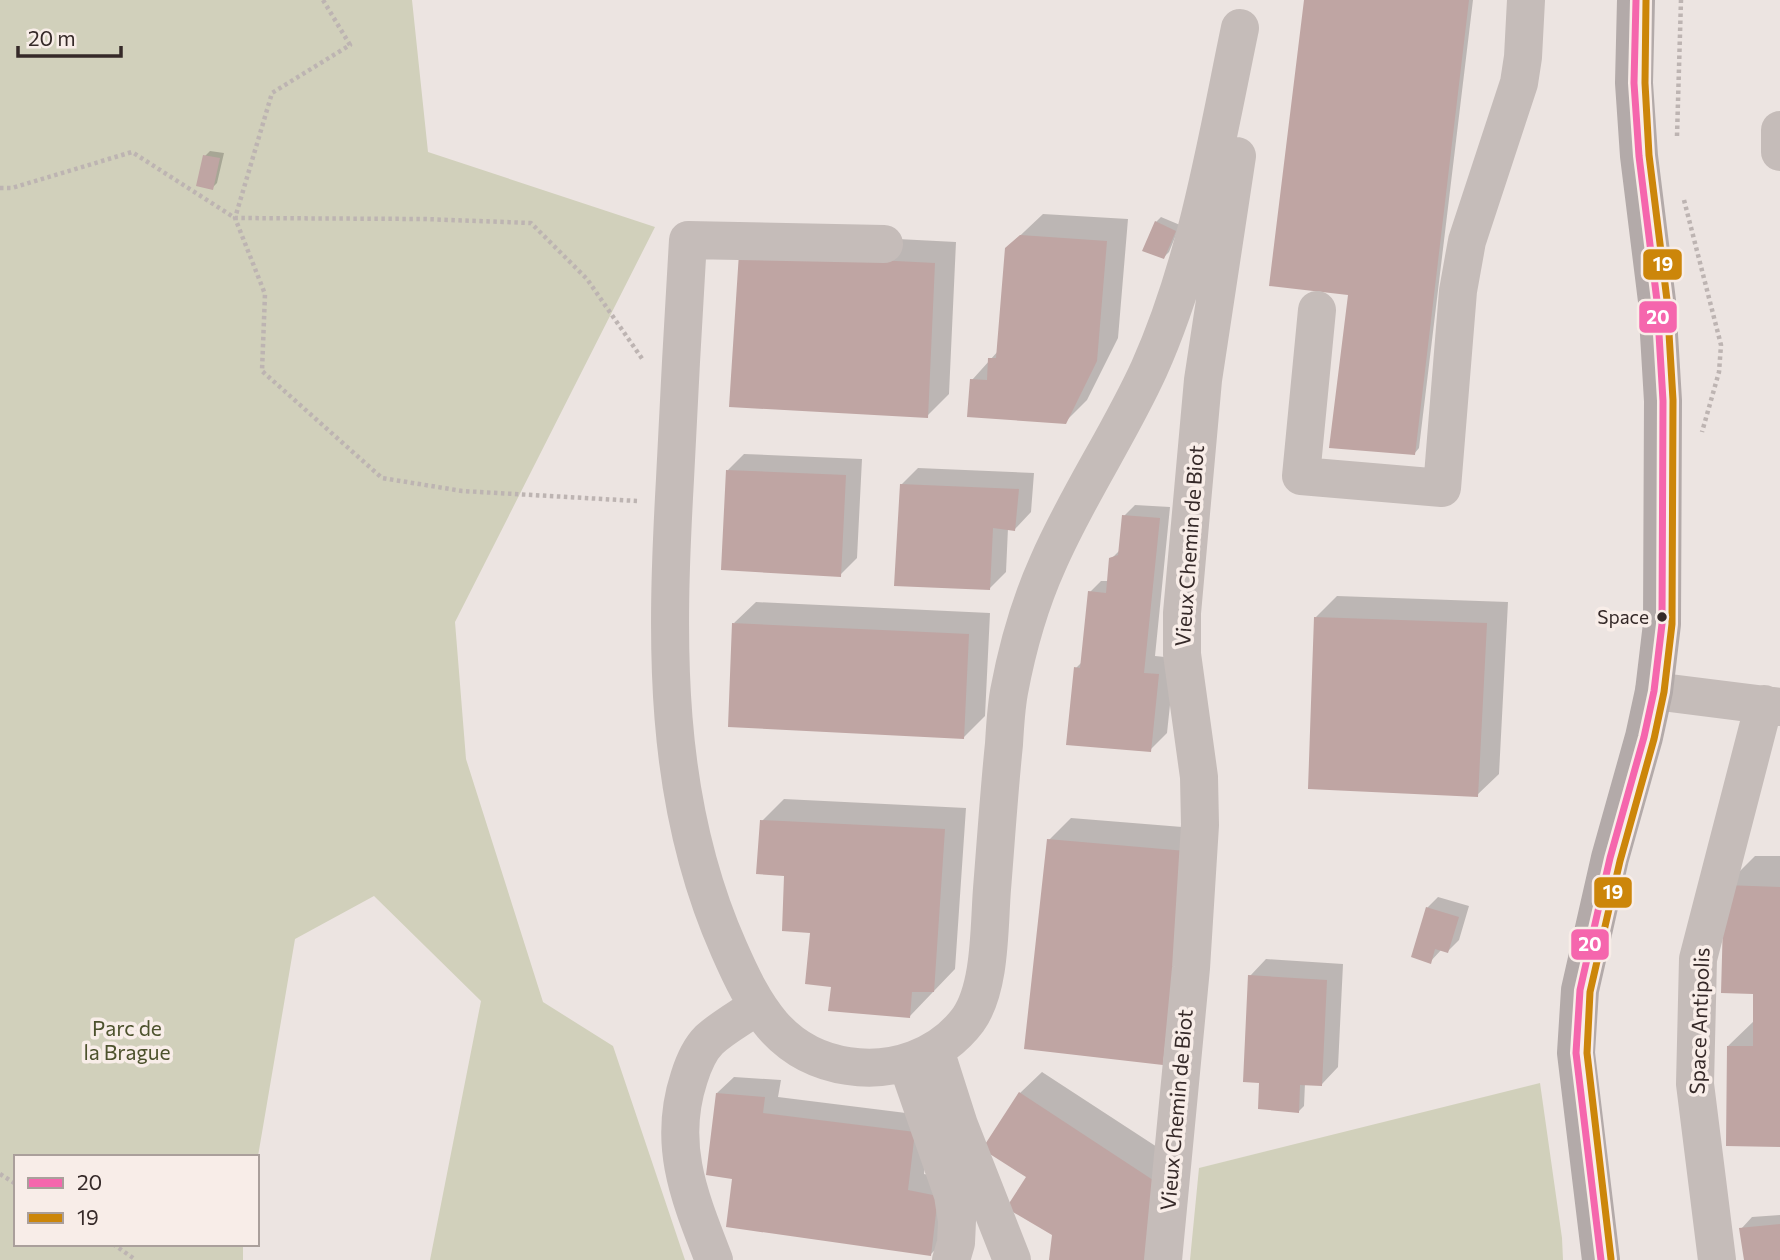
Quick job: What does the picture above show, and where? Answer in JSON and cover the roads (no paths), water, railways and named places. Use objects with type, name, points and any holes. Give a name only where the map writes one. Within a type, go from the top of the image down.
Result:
[{"type":"main road","points":[[1601,1260],[1576,1053],[1580,990],[1597,909],[1644,737],[1654,691],[1662,624],[1663,401],[1657,301],[1639,156],[1634,83],[1636,0]]},
{"type":"street","points":[[1317,310],[1301,476],[1442,488],[1462,266],[1467,241],[1519,83],[1526,0]]},
{"type":"street","points":[[884,244],[688,240],[673,503],[668,650],[672,719],[684,798],[698,862],[718,924],[747,991],[766,1020],[788,1040],[813,1057],[854,1068],[891,1067],[921,1056],[954,1036],[972,1015],[981,989],[989,930],[1009,693],[1025,627],[1046,566],[1149,369],[1181,287],[1207,186],[1241,14]]},
{"type":"street","name":"Vieux Chemin de Biot","points":[[1163,1260],[1191,968],[1200,825],[1199,777],[1182,654],[1182,613],[1203,380],[1239,146],[1241,14]]},
{"type":"street","points":[[1780,130],[1780,152]]},
{"type":"street","name":"Space Antipolis","points":[[1654,691],[1772,706],[1698,959],[1695,1084],[1717,1260]]},
{"type":"street","points":[[714,1260],[686,1187],[680,1147],[684,1091],[693,1063],[708,1041],[757,1006]]},
{"type":"street","points":[[921,1056],[957,1221],[956,1243],[951,1260]]},
{"type":"street","points":[[921,1056],[959,1125],[1012,1260]]},
{"type":"place","name":"Space","points":[[1662,617]]},
{"type":"park label","name":"Parc de la Brague","points":[[127,1041]]}]
